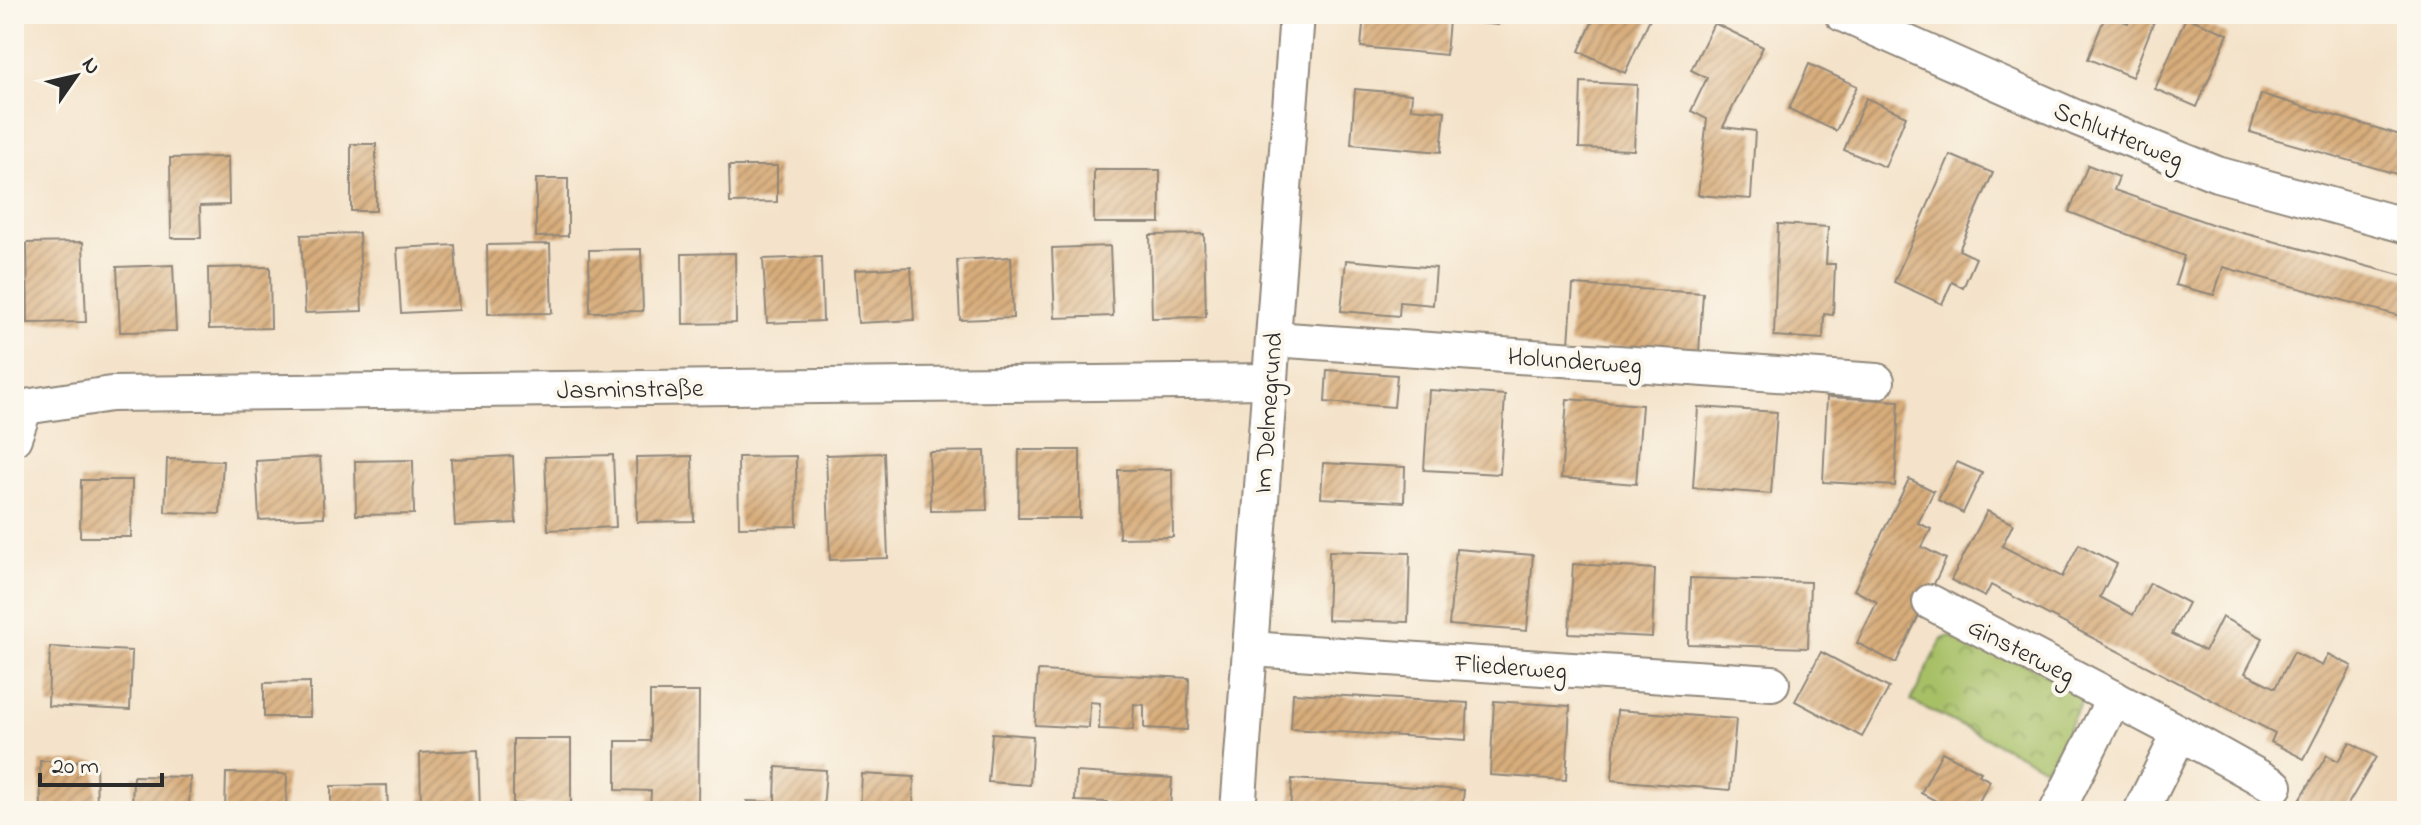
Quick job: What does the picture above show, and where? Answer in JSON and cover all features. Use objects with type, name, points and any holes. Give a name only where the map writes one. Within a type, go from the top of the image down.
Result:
[{"type":"street","name":"Im Delmegrund","points":[[1238,811],[1297,14]]},
{"type":"street","name":"Schlutterweg","points":[[1842,14],[2077,118],[2217,174],[2407,226]]},
{"type":"street","name":"Holunderweg","points":[[1273,339],[1877,381]]},
{"type":"street","name":"Jasminstraße","points":[[14,438],[25,407],[111,394],[1269,381]]},
{"type":"street","name":"Ginsterweg","points":[[1930,602],[2275,786]]},
{"type":"street","name":"Fliederweg","points":[[1250,649],[1772,683]]},
{"type":"street","points":[[2057,811],[2114,698]]},
{"type":"street","points":[[2141,811],[2180,733]]},
{"type":"green space","points":[[1961,632],[2085,694],[2048,769],[1911,701],[1942,639]]},
{"type":"building","points":[[1364,14],[1499,14],[1498,25],[1449,20],[1446,55],[1361,47]]},
{"type":"building","points":[[1596,14],[1652,14],[1625,73],[1579,51]]},
{"type":"building","points":[[2106,14],[2128,23],[2131,14],[2157,14],[2132,77],[2088,59]]},
{"type":"building","points":[[2186,17],[2228,34],[2197,107],[2155,89]]},
{"type":"building","points":[[1714,23],[1763,47],[1723,127],[1755,131],[1751,199],[1698,195],[1707,119],[1691,111],[1707,78],[1691,70]]},
{"type":"building","points":[[1809,64],[1857,86],[1836,131],[1789,109]]},
{"type":"building","points":[[1581,82],[1637,85],[1634,150],[1579,148]]},
{"type":"building","points":[[1355,89],[1412,94],[1411,108],[1445,111],[1441,152],[1351,144]]},
{"type":"building","points":[[2261,94],[2407,137],[2407,177],[2250,132]]},
{"type":"building","points":[[1866,98],[1906,116],[1885,167],[1844,150]]},
{"type":"building","points":[[351,144],[376,144],[376,211],[351,211]]},
{"type":"building","points":[[1950,155],[1993,173],[1959,250],[1976,258],[1963,288],[1952,282],[1942,304],[1894,282]]},
{"type":"building","points":[[228,157],[229,205],[200,206],[201,238],[171,238],[170,158]]},
{"type":"building","points":[[2088,165],[2119,177],[2114,190],[2217,226],[2407,277],[2407,318],[2223,267],[2214,295],[2175,285],[2184,256],[2069,212]]},
{"type":"building","points":[[729,166],[777,166],[777,202],[730,203]]},
{"type":"building","points":[[1094,170],[1160,170],[1160,223],[1094,223]]},
{"type":"building","points":[[536,179],[568,179],[568,236],[536,237]]},
{"type":"building","points":[[1778,224],[1828,227],[1826,264],[1835,264],[1833,315],[1824,314],[1823,339],[1774,336]]},
{"type":"building","points":[[359,233],[362,311],[305,313],[301,235]]},
{"type":"building","points":[[1204,234],[1206,317],[1152,318],[1150,235]]},
{"type":"building","points":[[83,242],[86,322],[28,323],[27,243]]},
{"type":"building","points":[[550,244],[552,313],[488,314],[487,245]]},
{"type":"building","points":[[455,245],[459,310],[401,313],[397,248]]},
{"type":"building","points":[[1110,246],[1113,316],[1055,318],[1052,248]]},
{"type":"building","points":[[641,249],[643,311],[590,312],[589,250]]},
{"type":"building","points":[[735,253],[736,323],[683,324],[682,254]]},
{"type":"building","points":[[821,257],[823,321],[767,323],[763,259]]},
{"type":"building","points":[[1011,257],[1013,318],[960,320],[957,260]]},
{"type":"building","points":[[1346,260],[1436,268],[1433,305],[1400,302],[1399,316],[1341,311]]},
{"type":"building","points":[[173,265],[176,331],[120,332],[117,267]]},
{"type":"building","points":[[270,267],[271,328],[209,329],[208,268]]},
{"type":"building","points":[[911,267],[914,320],[858,323],[855,270]]},
{"type":"building","points":[[1573,285],[1703,293],[1699,352],[1569,344]]},
{"type":"building","points":[[1327,370],[1397,375],[1394,407],[1325,402]]},
{"type":"building","points":[[1429,390],[1505,395],[1500,474],[1424,470]]},
{"type":"building","points":[[1827,397],[1899,401],[1895,486],[1823,482]]},
{"type":"building","points":[[1567,399],[1642,405],[1636,484],[1561,478]]},
{"type":"building","points":[[1698,407],[1777,412],[1771,494],[1693,488]]},
{"type":"building","points":[[1019,450],[1080,450],[1080,518],[1018,518]]},
{"type":"building","points":[[985,451],[987,510],[931,511],[929,452]]},
{"type":"building","points":[[884,453],[888,558],[830,560],[826,455]]},
{"type":"building","points":[[613,455],[616,527],[548,530],[545,457]]},
{"type":"building","points":[[513,456],[516,523],[455,526],[451,459]]},
{"type":"building","points":[[692,456],[694,521],[637,522],[636,457]]},
{"type":"building","points":[[796,456],[797,526],[739,527],[738,457]]},
{"type":"building","points":[[320,457],[324,517],[259,520],[256,461]]},
{"type":"building","points":[[167,459],[223,461],[220,514],[165,512]]},
{"type":"building","points":[[413,460],[414,514],[356,515],[355,461]]},
{"type":"building","points":[[1957,462],[1982,473],[1963,513],[1938,500]]},
{"type":"building","points":[[1323,463],[1405,467],[1404,502],[1321,498]]},
{"type":"building","points":[[1172,469],[1173,537],[1119,538],[1118,470]]},
{"type":"building","points":[[1909,479],[1934,491],[1918,523],[1931,529],[1922,547],[1946,559],[1896,663],[1857,643],[1877,602],[1854,590]]},
{"type":"building","points":[[81,480],[132,480],[131,537],[80,537]]},
{"type":"building","points":[[1987,511],[2013,524],[2002,546],[2062,577],[2079,544],[2117,564],[2100,597],[2133,615],[2150,583],[2188,603],[2172,634],[2205,651],[2222,617],[2263,638],[2245,673],[2275,688],[2294,652],[2322,666],[2328,654],[2352,666],[2304,759],[2271,742],[2275,733],[1991,585],[1985,597],[1951,580]]},
{"type":"building","points":[[1456,549],[1533,555],[1527,631],[1449,625]]},
{"type":"building","points":[[1329,551],[1410,553],[1408,622],[1327,620]]},
{"type":"building","points":[[1573,564],[1655,569],[1652,637],[1569,633]]},
{"type":"building","points":[[1690,578],[1810,582],[1808,648],[1688,644]]},
{"type":"building","points":[[50,647],[132,651],[130,710],[48,706]]},
{"type":"building","points":[[1821,652],[1889,688],[1862,737],[1795,701]]},
{"type":"building","points":[[1038,671],[1189,678],[1187,730],[1144,728],[1144,705],[1134,704],[1133,730],[1099,729],[1100,703],[1090,702],[1089,728],[1035,725]]},
{"type":"building","points":[[310,682],[310,717],[264,717],[264,683]]},
{"type":"building","points":[[650,692],[699,692],[698,809],[650,808],[651,791],[616,790],[616,741],[650,741]]},
{"type":"building","points":[[1293,693],[1468,703],[1466,740],[1291,729]]},
{"type":"building","points":[[1494,701],[1570,706],[1566,780],[1490,775]]},
{"type":"building","points":[[1617,710],[1736,719],[1730,790],[1612,780]]},
{"type":"building","points":[[992,733],[1033,736],[1030,785],[988,782]]},
{"type":"building","points":[[513,739],[571,739],[571,804],[513,804]]},
{"type":"building","points":[[2350,742],[2376,757],[2344,811],[2293,811],[2327,755],[2338,761]]},
{"type":"building","points":[[478,750],[480,811],[421,811],[420,753]]},
{"type":"building","points":[[1942,752],[1981,772],[1979,775],[1990,781],[1974,811],[1955,811],[1921,793]]},
{"type":"building","points":[[40,761],[96,761],[97,811],[41,811]]},
{"type":"building","points":[[776,767],[826,770],[823,811],[747,811],[747,801],[775,802]]},
{"type":"building","points":[[1076,772],[1172,778],[1170,811],[1107,811],[1107,802],[1075,801]]},
{"type":"building","points":[[226,773],[287,774],[286,811],[225,811]]},
{"type":"building","points":[[862,774],[914,777],[913,811],[860,811]]},
{"type":"building","points":[[133,776],[190,777],[189,811],[132,811]]},
{"type":"building","points":[[1292,779],[1464,790],[1462,811],[1290,811]]},
{"type":"building","points":[[387,785],[388,811],[331,811],[331,786]]}]
